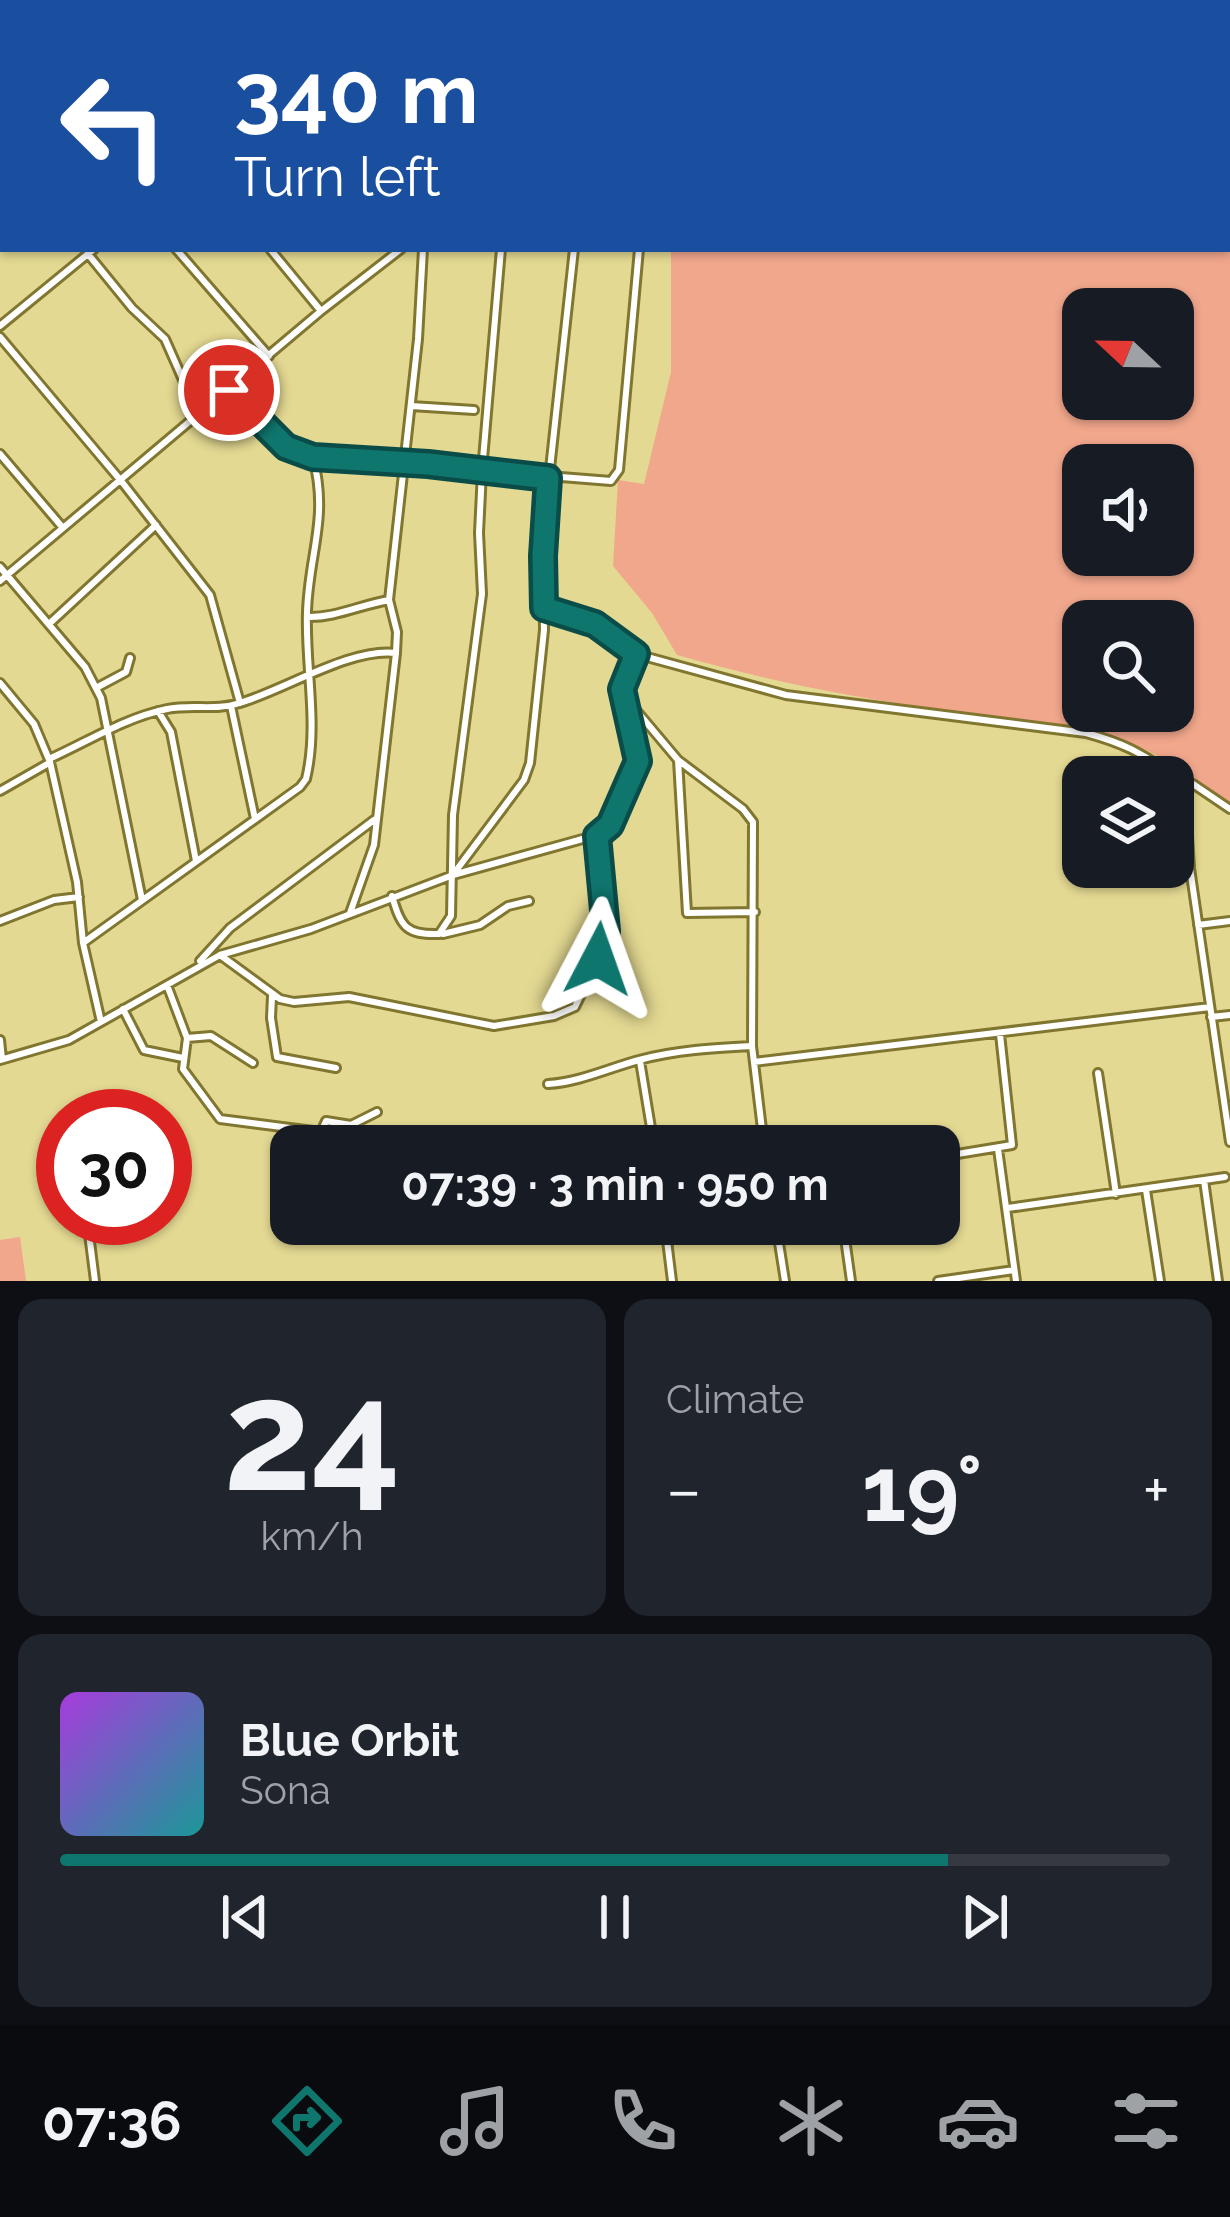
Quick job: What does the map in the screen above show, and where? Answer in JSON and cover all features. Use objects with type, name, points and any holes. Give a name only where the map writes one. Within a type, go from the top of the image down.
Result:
[{"type":"street","points":[[0,326],[90,252]]},
{"type":"street","points":[[92,252],[132,308],[165,339],[199,416]]},
{"type":"street","points":[[179,252],[269,356]]},
{"type":"street","points":[[272,252],[321,311]]},
{"type":"street","points":[[3,578],[397,252]]},
{"type":"street","points":[[350,913],[368,869],[396,653],[397,632],[389,600],[423,252]]},
{"type":"street","points":[[439,934],[452,916],[453,815],[482,594],[482,471],[501,252]]},
{"type":"street","points":[[453,875],[527,772],[544,608],[548,478],[574,252]]},
{"type":"street","points":[[229,390],[286,447],[313,457],[611,481],[619,470],[639,252]]},
{"type":"street","points":[[0,337],[210,595],[255,819]]},
{"type":"street","points":[[411,406],[474,410]]},
{"type":"street","points":[[0,454],[62,528]]},
{"type":"street","points":[[83,943],[306,779],[307,617],[322,506],[313,457]]},
{"type":"street","points":[[49,624],[156,525]]},
{"type":"street","points":[[0,567],[3,578],[49,624],[96,688],[142,900]]},
{"type":"street","points":[[307,617],[333,617],[350,608],[389,600]]},
{"type":"street","points":[[544,608],[595,624],[636,654],[786,695],[1086,733],[1147,756]]},
{"type":"street","points":[[0,791],[132,717],[235,705],[351,657],[377,651],[396,653]]},
{"type":"street","points":[[0,1040],[1,1059],[69,1040],[220,955],[453,875],[597,836],[610,825],[638,761],[622,689],[636,654]]},
{"type":"street","points":[[96,688],[126,672],[130,658]]},
{"type":"street","points":[[0,683],[34,724],[50,760],[101,1022]]},
{"type":"street","points":[[627,700],[678,760],[743,809],[753,822],[752,1046],[762,1125]]},
{"type":"street","points":[[158,712],[171,732],[196,860]]},
{"type":"street","points":[[678,760],[687,914],[754,912]]},
{"type":"street","points":[[1194,785],[1230,809]]},
{"type":"street","points":[[198,964],[230,928],[374,820]]},
{"type":"street","points":[[220,955],[273,994],[294,1002],[349,997],[494,1026],[554,1016],[575,1007],[606,931],[597,836]]},
{"type":"street","points":[[1194,883],[1230,1142]]},
{"type":"street","points":[[392,896],[404,929],[417,935],[480,925],[508,906],[529,901]]},
{"type":"street","points":[[0,921],[54,900],[79,897]]},
{"type":"street","points":[[1198,925],[1230,920]]},
{"type":"street","points":[[166,985],[187,1038],[186,1076],[220,1118],[321,1132],[326,1121],[351,1125],[377,1112]]},
{"type":"street","points":[[273,994],[271,1018],[279,1059],[336,1068]]},
{"type":"street","points":[[754,1062],[1210,1007]]},
{"type":"street","points":[[123,1009],[143,1050],[184,1058]]},
{"type":"street","points":[[1211,1017],[1230,1015]]},
{"type":"street","points":[[960,1155],[1012,1145],[1000,1034]]},
{"type":"street","points":[[187,1038],[211,1036],[253,1063]]},
{"type":"street","points":[[548,1084],[568,1083],[689,1050],[752,1046]]},
{"type":"street","points":[[640,1060],[651,1125]]},
{"type":"street","points":[[1220,1074],[1230,1072]]},
{"type":"street","points":[[1097,1073],[1116,1194]]},
{"type":"street","points":[[998,1150],[1016,1281]]},
{"type":"street","points":[[1007,1208],[1226,1177]]},
{"type":"street","points":[[1204,1180],[1218,1281]]},
{"type":"street","points":[[1146,1189],[1160,1281]]},
{"type":"street","points":[[90,1245],[95,1281]]},
{"type":"street","points":[[668,1245],[672,1281]]},
{"type":"street","points":[[779,1245],[785,1281]]},
{"type":"street","points":[[846,1245],[850,1281]]},
{"type":"street","points":[[938,1281],[1014,1270]]},
{"type":"shaded area","points":[[671,252],[1230,252],[1230,809],[1194,781],[1194,756],[1156,756],[1095,732],[1194,732],[1194,600],[1062,600],[1062,725],[840,693],[677,655],[652,613],[613,566],[618,480],[644,484],[671,372]]},
{"type":"shaded area","points":[[20,1237],[26,1281],[0,1281],[0,1240]]},
{"type":"route","points":[[229,390],[286,447],[313,457],[548,478],[544,608],[595,624],[636,654],[622,689],[638,761],[610,825],[597,836],[606,931],[598,959]]}]
